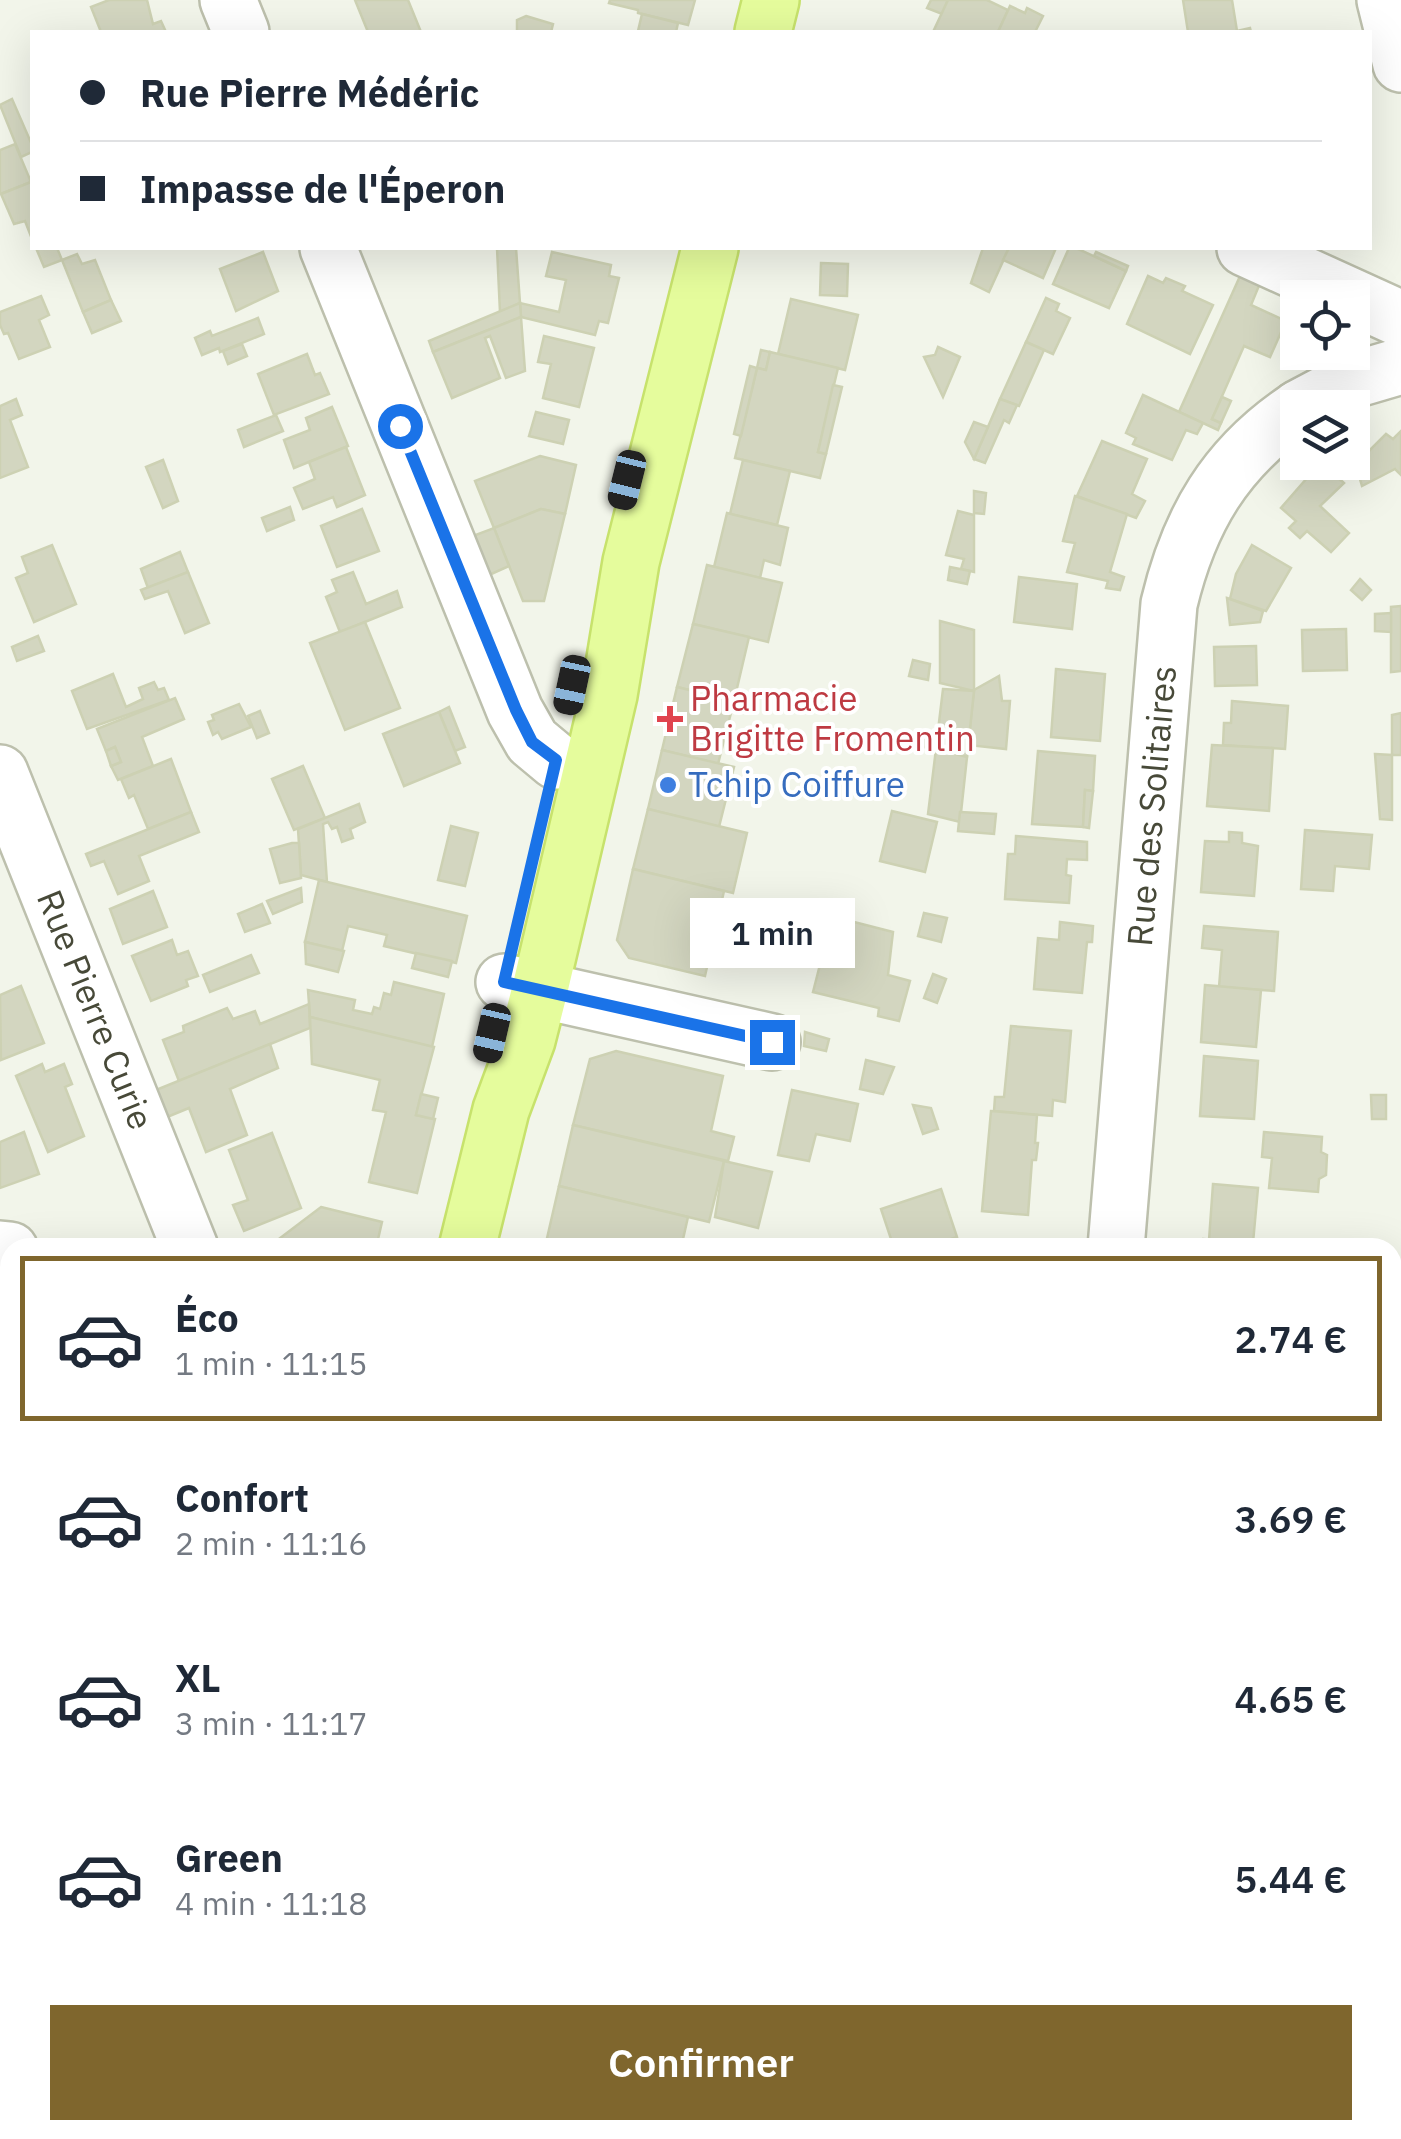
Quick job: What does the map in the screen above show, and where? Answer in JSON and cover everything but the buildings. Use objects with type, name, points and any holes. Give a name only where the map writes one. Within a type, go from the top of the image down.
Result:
[{"type":"main road","points":[[469,1238],[501,1110],[527,1040],[522,985],[556,760],[572,685],[608,558],[684,250]]},
{"type":"main road","points":[[445,1238],[522,985],[566,867],[621,638],[631,562],[709,250]]},
{"type":"main road","points":[[556,760],[566,867]]},
{"type":"street","points":[[228,0],[240,30]]},
{"type":"street","points":[[1385,0],[1401,64]]},
{"type":"street","points":[[329,250],[516,710],[532,742],[556,760]]},
{"type":"street","points":[[1249,250],[1401,320]]},
{"type":"street","name":"Rue des Solitaires","points":[[1334,390],[1401,366]]},
{"type":"street","name":"Rue des Solitaires","points":[[1117,1238],[1169,604],[1178,564],[1194,525],[1240,457],[1280,420]]},
{"type":"street","name":"Rue Pierre Curie","points":[[0,773],[186,1238]]},
{"type":"street","points":[[522,985],[772,1042]]},
{"type":"place","name":"Pharmacie Brigitte Fromentin","points":[[670,719]]},
{"type":"place","name":"Tchip Coiffure","points":[[668,785]]},
{"type":"route","points":[[400,426],[516,710],[532,742],[556,760],[504,982],[772,1042]]}]
